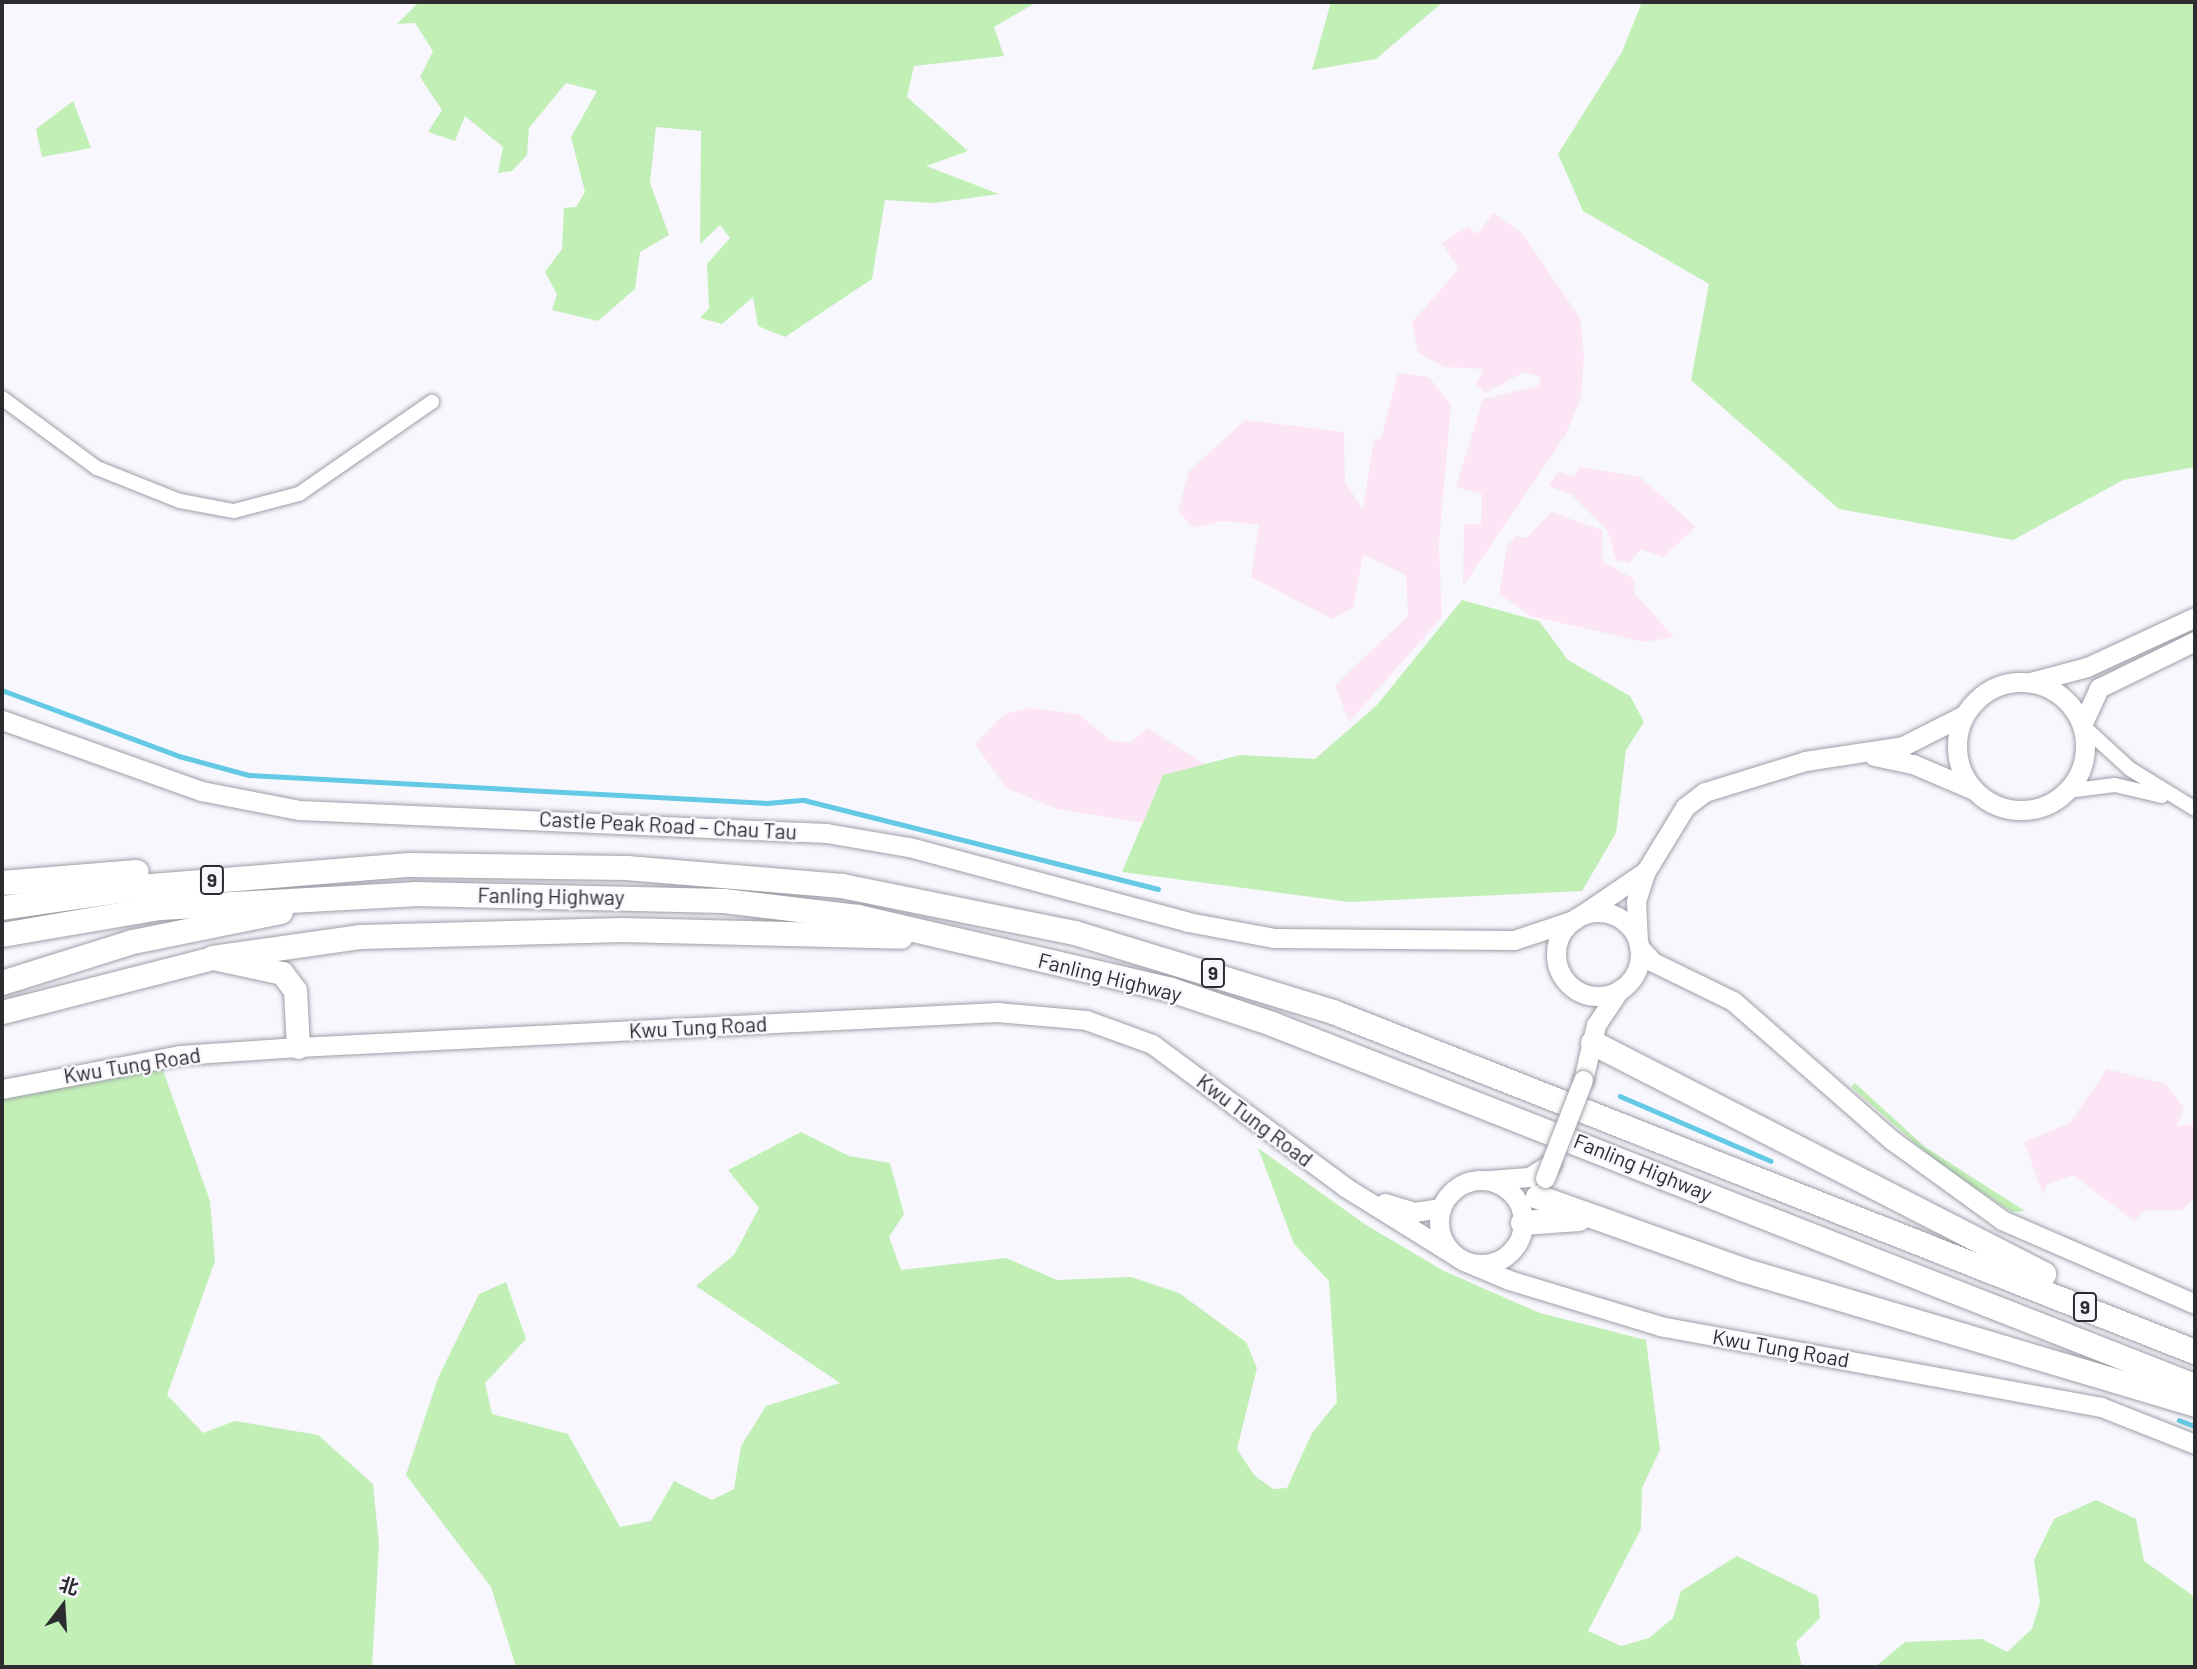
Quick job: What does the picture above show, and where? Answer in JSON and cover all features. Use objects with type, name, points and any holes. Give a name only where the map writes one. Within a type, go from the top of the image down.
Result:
[{"type":"highway","points":[[2,883],[237,864],[409,865]]},
{"type":"highway","name":"Fanling Highway","points":[[2,908],[166,884],[409,865],[627,868],[831,885],[1075,933],[1333,1012],[1484,1066],[2195,1352]]},
{"type":"highway","points":[[2,984],[156,937],[379,895]]},
{"type":"highway","name":"Fanling Highway","points":[[2,935],[160,908],[379,895],[724,901],[838,914],[1171,990],[1272,1024],[2195,1386]]},
{"type":"highway","points":[[213,958],[360,937],[609,930],[943,937]]},
{"type":"highway","points":[[1593,1043],[1983,1246],[2195,1345]]},
{"type":"highway","points":[[1536,1194],[1634,1232],[1981,1346],[2195,1405]]},
{"type":"main road","points":[[1518,1283],[1511,1266],[1512,1250],[1583,1080],[1602,1014],[1625,985],[1638,944],[1636,901],[1646,871],[1685,807],[1705,792],[1805,761],[1869,755],[1925,738],[1964,715],[1985,692],[2078,671],[2195,617]]},
{"type":"main road","points":[[1869,755],[1913,764],[2015,810],[2048,804],[2067,791],[2084,761],[2082,724],[2099,688],[2195,641]]},
{"type":"main road","points":[[2030,682],[2061,696],[2082,724]]},
{"type":"main road","points":[[1964,715],[1958,760],[1974,790]]},
{"type":"main road","name":"Castle Peak Road – Chau Tau","points":[[2,720],[201,791],[299,810],[837,835],[909,847],[1222,930],[1337,942],[1514,940]]},
{"type":"main road","points":[[1558,967],[1556,946],[1570,922],[1646,871]]},
{"type":"main road","points":[[1514,940],[1570,922],[1609,914],[1653,962],[1733,1001],[1865,1115],[2002,1220],[2195,1304]]},
{"type":"main road","points":[[1514,940],[1548,955],[1558,967],[1592,1023],[1593,1043]]},
{"type":"main road","points":[[2,1012],[143,972],[213,958],[282,973],[295,990],[298,1047]]},
{"type":"main road","points":[[1569,985],[1594,996],[1625,985],[1650,970],[1682,976]]},
{"type":"main road","name":"Kwu Tung Road","points":[[2,1089],[153,1059],[298,1047],[997,1012],[1065,1017],[1152,1044],[1345,1187],[1464,1261],[1518,1283],[1660,1326],[2101,1407],[2195,1444]]},
{"type":"main road","points":[[1512,1250],[1493,1262],[1464,1261],[1440,1234],[1441,1208],[1457,1188],[1481,1180],[1529,1177],[1536,1194],[1518,1283]]},
{"type":"main road","points":[[1481,1180],[1536,1194]]},
{"type":"main road","name":"Kwu Tung Road","points":[[1345,1187],[1415,1212],[1441,1208]]},
{"type":"street","points":[[2,398],[97,468],[180,501],[234,511],[299,494],[432,402]]},
{"type":"street","points":[[2082,724],[2177,800]]},
{"type":"street","points":[[2067,791],[2132,786],[2177,800],[2195,809]]},
{"type":"shaded area","points":[[1493,213],[1522,233],[1580,318],[1584,356],[1581,399],[1565,436],[1463,586],[1464,524],[1481,524],[1482,494],[1456,487],[1483,399],[1538,386],[1541,377],[1524,372],[1485,393],[1476,384],[1484,369],[1444,367],[1418,353],[1412,322],[1459,269],[1442,243],[1467,227],[1478,234]]},
{"type":"shaded area","points":[[1398,373],[1429,377],[1451,405],[1439,544],[1442,617],[1349,722],[1335,685],[1408,616],[1406,575],[1363,555],[1353,608],[1332,619],[1251,577],[1259,525],[1223,521],[1193,528],[1178,511],[1189,471],[1245,420],[1344,432],[1345,482],[1363,509],[1374,439],[1381,439]]},
{"type":"shaded area","points":[[1580,467],[1640,477],[1696,527],[1663,557],[1641,549],[1629,563],[1616,560],[1608,531],[1572,495],[1549,486],[1558,471],[1574,477]]},
{"type":"shaded area","points":[[1551,512],[1602,530],[1603,562],[1634,579],[1635,594],[1674,637],[1644,642],[1531,616],[1499,594],[1507,546],[1516,536],[1527,538]]},
{"type":"shaded area","points":[[1030,708],[1078,714],[1110,740],[1130,743],[1147,728],[1223,776],[1168,827],[1057,809],[1006,788],[975,744],[1004,714]]},
{"type":"shaded area","points":[[2107,1069],[2166,1084],[2184,1108],[2177,1126],[2195,1124],[2195,1197],[2182,1210],[2145,1211],[2134,1221],[2073,1175],[2047,1185],[2043,1195],[2024,1142],[2070,1123]]},
{"type":"green space","points":[[419,2],[1037,2],[994,27],[1004,56],[914,66],[907,97],[968,151],[926,166],[999,194],[934,203],[885,200],[872,279],[785,337],[758,326],[753,297],[722,324],[700,318],[709,308],[707,264],[730,238],[720,225],[700,244],[701,131],[656,127],[650,183],[669,235],[640,252],[635,289],[598,321],[552,310],[557,294],[545,272],[562,249],[564,208],[576,207],[585,192],[571,137],[597,91],[566,83],[529,128],[527,155],[512,171],[498,173],[503,147],[465,116],[455,141],[428,132],[442,110],[420,77],[433,51],[415,23],[397,24]]},
{"type":"green space","points":[[1331,2],[1443,2],[1376,59],[1312,70]]},
{"type":"green space","points":[[1642,2],[2195,2],[2195,467],[2123,480],[2013,540],[1839,509],[1691,380],[1709,284],[1583,211],[1558,154],[1622,52]]},
{"type":"green space","points":[[73,101],[91,148],[42,157],[36,129]]},
{"type":"green space","points":[[1462,600],[1539,621],[1568,660],[1630,696],[1644,722],[1626,750],[1616,833],[1582,891],[1349,902],[1122,872],[1163,775],[1240,755],[1315,759],[1377,705]]},
{"type":"green space","points":[[161,1065],[210,1201],[215,1261],[167,1395],[203,1433],[235,1421],[318,1435],[373,1484],[379,1545],[372,1667],[2,1667],[2,1097]]},
{"type":"green space","points":[[1855,1083],[1925,1147],[2025,1211],[2012,1212],[1941,1166],[1851,1087]]},
{"type":"green space","points":[[801,1132],[849,1156],[890,1163],[904,1214],[889,1237],[901,1270],[1006,1258],[1057,1280],[1131,1277],[1179,1293],[1246,1342],[1257,1368],[1237,1449],[1254,1475],[1273,1489],[1287,1488],[1312,1433],[1337,1402],[1329,1281],[1294,1244],[1258,1148],[1366,1225],[1444,1271],[1540,1313],[1646,1340],[1660,1450],[1642,1488],[1641,1529],[1588,1631],[1621,1646],[1649,1638],[1673,1618],[1681,1591],[1737,1556],[1818,1596],[1820,1618],[1796,1642],[1802,1667],[516,1667],[491,1587],[406,1475],[438,1378],[479,1294],[506,1282],[526,1339],[485,1383],[492,1414],[568,1434],[620,1527],[651,1521],[674,1481],[712,1500],[734,1489],[741,1446],[766,1406],[840,1383],[696,1286],[734,1255],[759,1208],[728,1170]]},
{"type":"green space","points":[[2096,1500],[2136,1519],[2144,1561],[2195,1597],[2195,1667],[1875,1667],[1905,1642],[1982,1639],[2007,1652],[2032,1629],[2040,1602],[2034,1560],[2054,1519]]},
{"type":"waterway","points":[[2,690],[179,756],[249,775],[767,803],[804,800],[1158,889]]},
{"type":"waterway","points":[[1620,1096],[1771,1161]]},
{"type":"waterway","points":[[2179,1420],[2195,1426]]}]
